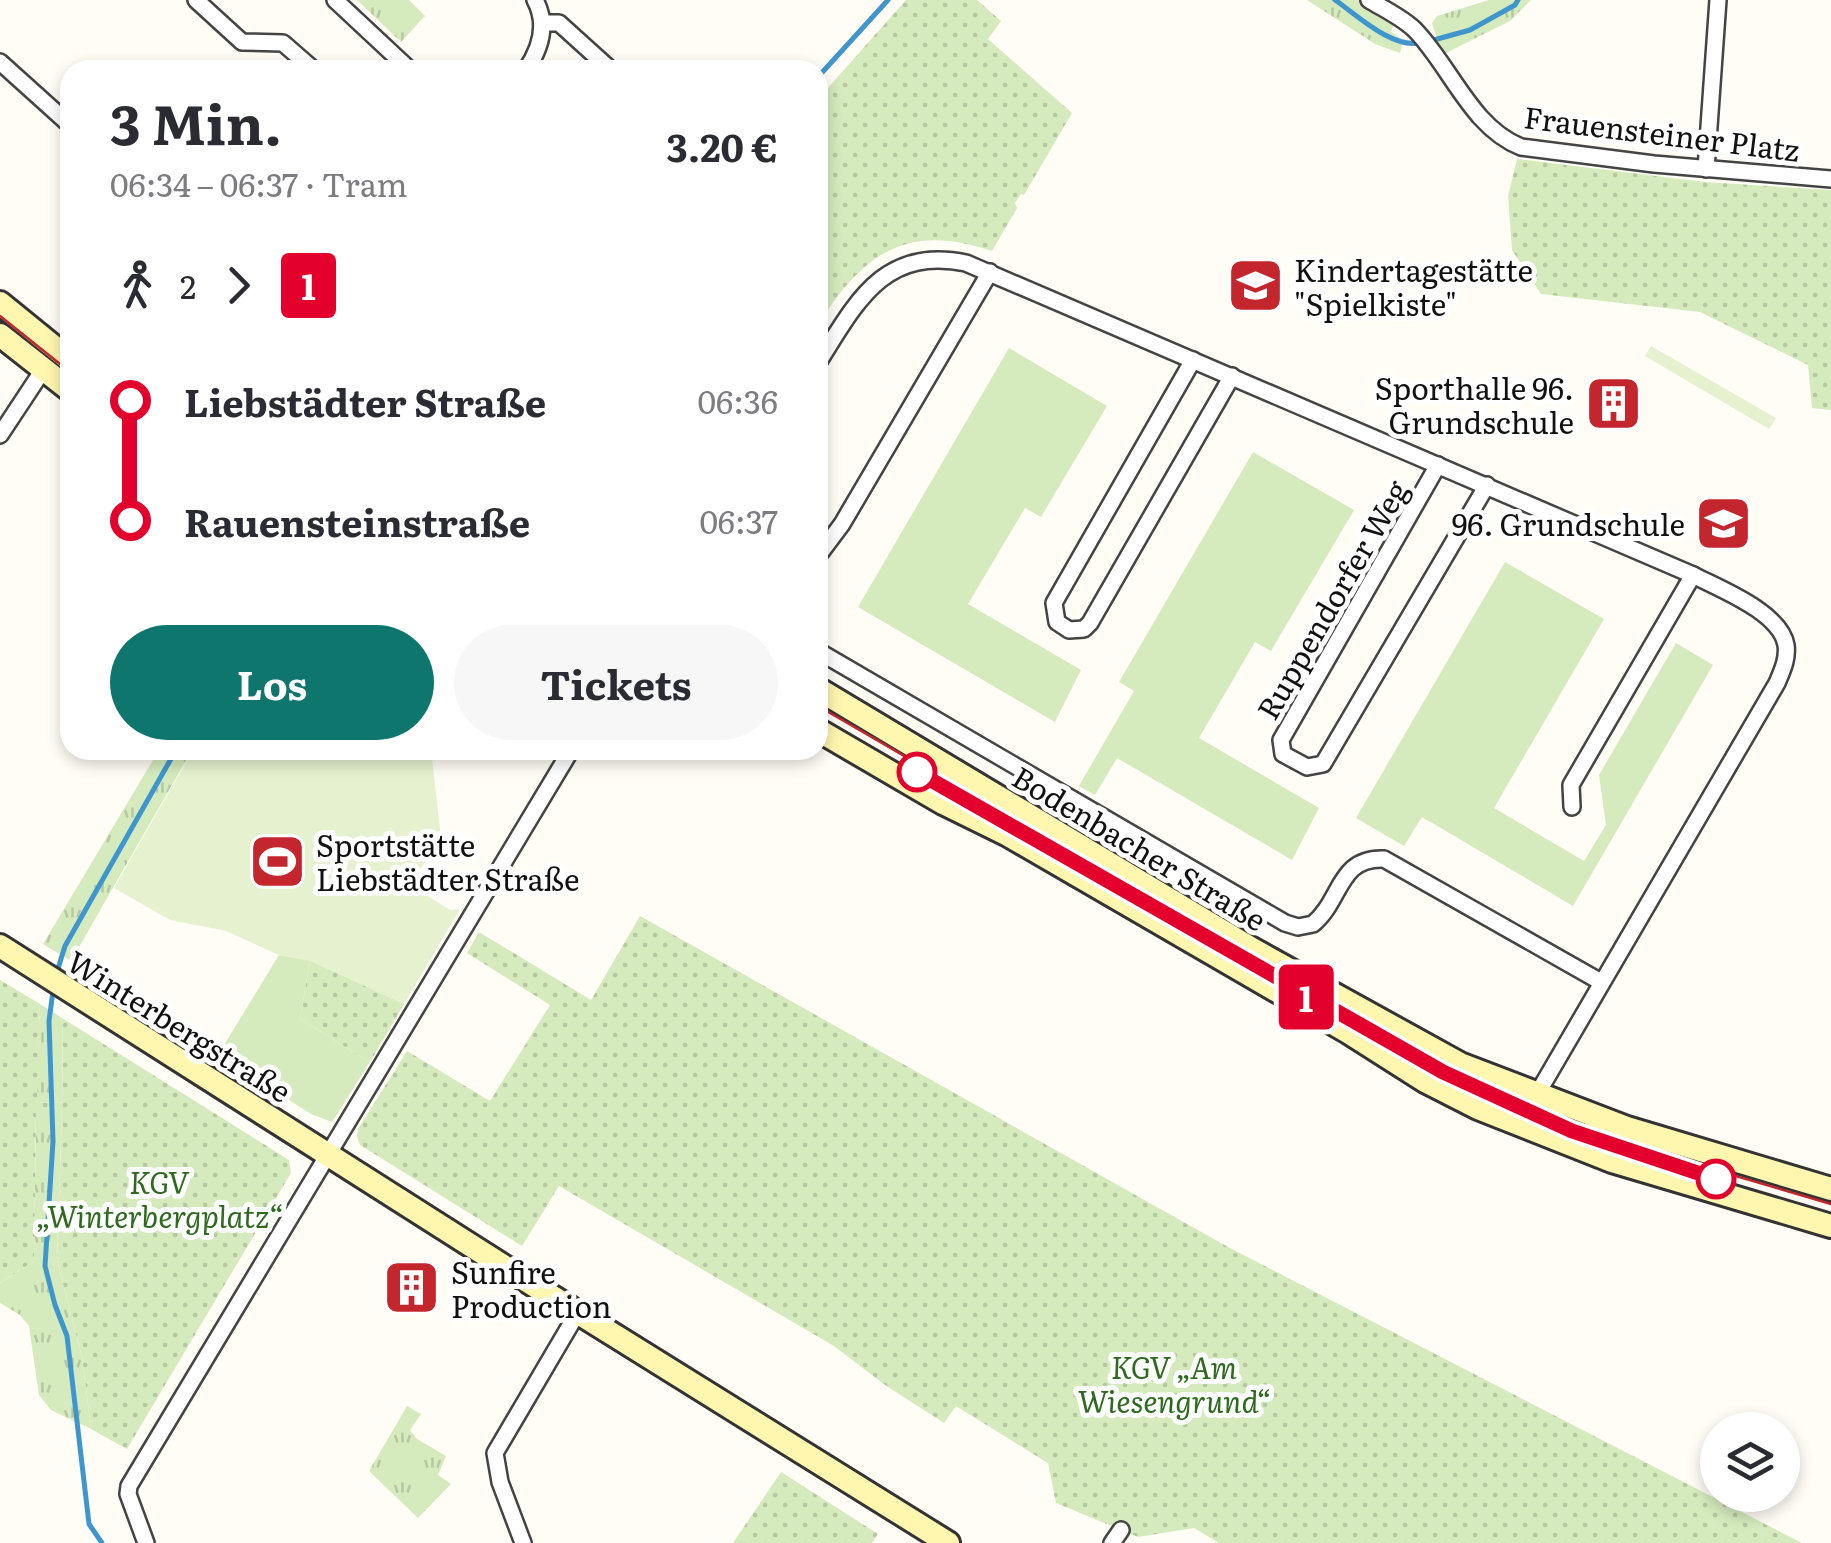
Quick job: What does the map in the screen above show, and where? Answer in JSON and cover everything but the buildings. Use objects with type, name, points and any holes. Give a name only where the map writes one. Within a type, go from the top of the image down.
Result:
[{"type":"street","points":[[196,0],[242,42],[283,43],[303,60]]},
{"type":"street","points":[[336,0],[399,60]]},
{"type":"street","points":[[532,60],[539,48],[542,23],[534,0]]},
{"type":"street","name":"Frauensteiner Platz","points":[[1369,0],[1414,28],[1459,90],[1507,141],[1542,150],[1831,179]]},
{"type":"street","points":[[1706,169],[1718,0]]},
{"type":"street","points":[[542,23],[560,22],[600,60]]},
{"type":"street","points":[[0,62],[60,115]]},
{"type":"street","points":[[828,348],[870,286],[901,266],[948,260],[990,272],[1693,575],[1756,608],[1776,626],[1786,641],[1786,658],[1775,686],[1516,1124]]},
{"type":"street","points":[[828,543],[990,272]]},
{"type":"street","points":[[0,303],[60,352]]},
{"type":"street","points":[[0,335],[60,383]]},
{"type":"street","points":[[1193,360],[1054,603],[1057,622],[1069,630],[1084,629],[1090,623],[1232,376]]},
{"type":"street","points":[[0,435],[43,370]]},
{"type":"street","name":"Ruppendorfer Weg","points":[[1438,464],[1280,740],[1283,754],[1307,767],[1323,764],[1486,485]]},
{"type":"street","points":[[828,532],[834,535]]},
{"type":"street","points":[[1572,807],[1571,785],[1693,575]]},
{"type":"street","points":[[828,657],[1285,923],[1298,927],[1313,924],[1350,870],[1359,862],[1384,859],[1600,982]]},
{"type":"street","name":"Bodenbacher Straße","points":[[828,695],[944,762],[1040,826],[1390,1028],[1460,1064],[1627,1128],[1831,1189]]},
{"type":"street","name":"Bodenbacher Straße","points":[[828,736],[943,803],[1008,835],[1348,1032],[1425,1081],[1516,1124],[1612,1161],[1831,1226]]},
{"type":"street","points":[[146,1543],[128,1494],[129,1486],[565,760]]},
{"type":"street","name":"Winterbergstraße","points":[[0,946],[948,1543]]},
{"type":"street","points":[[523,1543],[500,1482],[495,1453],[578,1312]]},
{"type":"green space","points":[[357,0],[409,0],[425,16],[401,42]]},
{"type":"green space","points":[[906,0],[977,0],[1001,21],[988,39],[1072,113],[1024,195],[1015,203],[1017,208],[992,251],[935,240],[890,250],[852,279],[828,310],[828,88]]},
{"type":"green space","points":[[1307,0],[1361,0],[1394,23],[1391,32],[1403,40],[1400,53],[1375,44]]},
{"type":"green space","points":[[1489,0],[1531,0],[1510,21],[1442,55],[1432,23],[1437,16]]},
{"type":"green space","points":[[1517,159],[1705,182],[1831,190],[1831,410],[1812,408],[1808,365],[1700,312],[1541,294],[1512,250],[1508,196]]},
{"type":"green space","points":[[1651,346],[1776,418],[1769,429],[1645,356]]},
{"type":"green space","points":[[1009,348],[1107,406],[1041,517],[1025,508],[968,604],[1081,670],[1055,722],[858,607]]},
{"type":"green space","points":[[1253,452],[1354,510],[1271,651],[1255,642],[1199,738],[1319,808],[1292,860],[1117,758],[1095,795],[1079,786],[1134,691],[1119,682]]},
{"type":"green space","points":[[1505,562],[1604,619],[1494,808],[1584,861],[1606,825],[1599,775],[1676,643],[1713,665],[1573,906],[1422,817],[1404,846],[1356,818]]},
{"type":"green space","points":[[153,760],[186,760],[71,961],[43,944]]},
{"type":"green space","name":"Sportstätte Liebstädter Straße","points":[[187,760],[432,760],[441,837],[410,885],[450,910],[460,909],[404,1004],[310,961],[279,955],[226,931],[170,920],[114,888]]},
{"type":"green space","name":"KGV „Am Wiesengrund“","points":[[640,916],[1228,1247],[1700,1490],[1700,1512],[1742,1512],[1802,1543],[1219,1543],[1194,1528],[1138,1537],[1056,1503],[1048,1463],[956,1406],[944,1423],[834,1346],[559,1186],[522,1246],[360,1145],[358,1129],[407,1051],[490,1101],[550,1005],[467,953],[479,932],[591,1000]]},
{"type":"green space","points":[[279,955],[310,960],[300,1019],[370,1062],[332,1122],[311,1114],[218,1055]]},
{"type":"green space","points":[[310,960],[404,1004],[370,1062],[300,1019]]},
{"type":"green space","name":"KGV „Winterbergplatz“","points":[[0,980],[40,1004],[37,1102],[63,1103],[62,1018],[289,1160],[291,1173],[127,1449],[91,1429],[82,1357],[57,1260],[62,1109],[36,1108],[34,1261],[0,1283]]},
{"type":"green space","points":[[40,1004],[62,1018],[63,1103],[36,1102]]},
{"type":"green space","points":[[36,1108],[62,1109],[57,1260],[82,1357],[91,1429],[51,1410],[39,1395],[29,1326],[20,1315],[0,1303],[0,1283],[34,1261]]},
{"type":"green space","points":[[407,1406],[421,1414],[410,1430],[417,1439],[446,1456],[438,1475],[451,1484],[418,1518],[369,1471]]},
{"type":"green space","points":[[781,1472],[878,1534],[872,1543],[733,1543]]},
{"type":"waterway","points":[[828,66],[888,0]]},
{"type":"waterway","points":[[1335,0],[1386,36],[1419,43]]},
{"type":"waterway","points":[[1430,41],[1470,30],[1518,0]]},
{"type":"waterway","points":[[56,975],[65,946],[170,760]]},
{"type":"waterway","points":[[53,991],[49,1021],[53,1141],[45,1266],[67,1336],[89,1524],[102,1543]]},
{"type":"tram line","points":[[0,316],[60,364]]},
{"type":"tram line","points":[[828,712],[1365,1023],[1495,1090],[1633,1146],[1831,1204]]},
{"type":"tram line","name":"1","points":[[917,772],[1443,1072],[1572,1131],[1716,1179]]},
{"type":"place","name":"Kindertagestätte \"Spielkiste\"","points":[[1255,286]]},
{"type":"place","name":"Sporthalle 96. Grundschule","points":[[1613,404]]},
{"type":"place","name":"96. Grundschule","points":[[1724,523]]},
{"type":"place","name":"Sportstätte Liebstädter Straße","points":[[277,861]]},
{"type":"place","name":"Sunfire Production","points":[[412,1288]]}]
